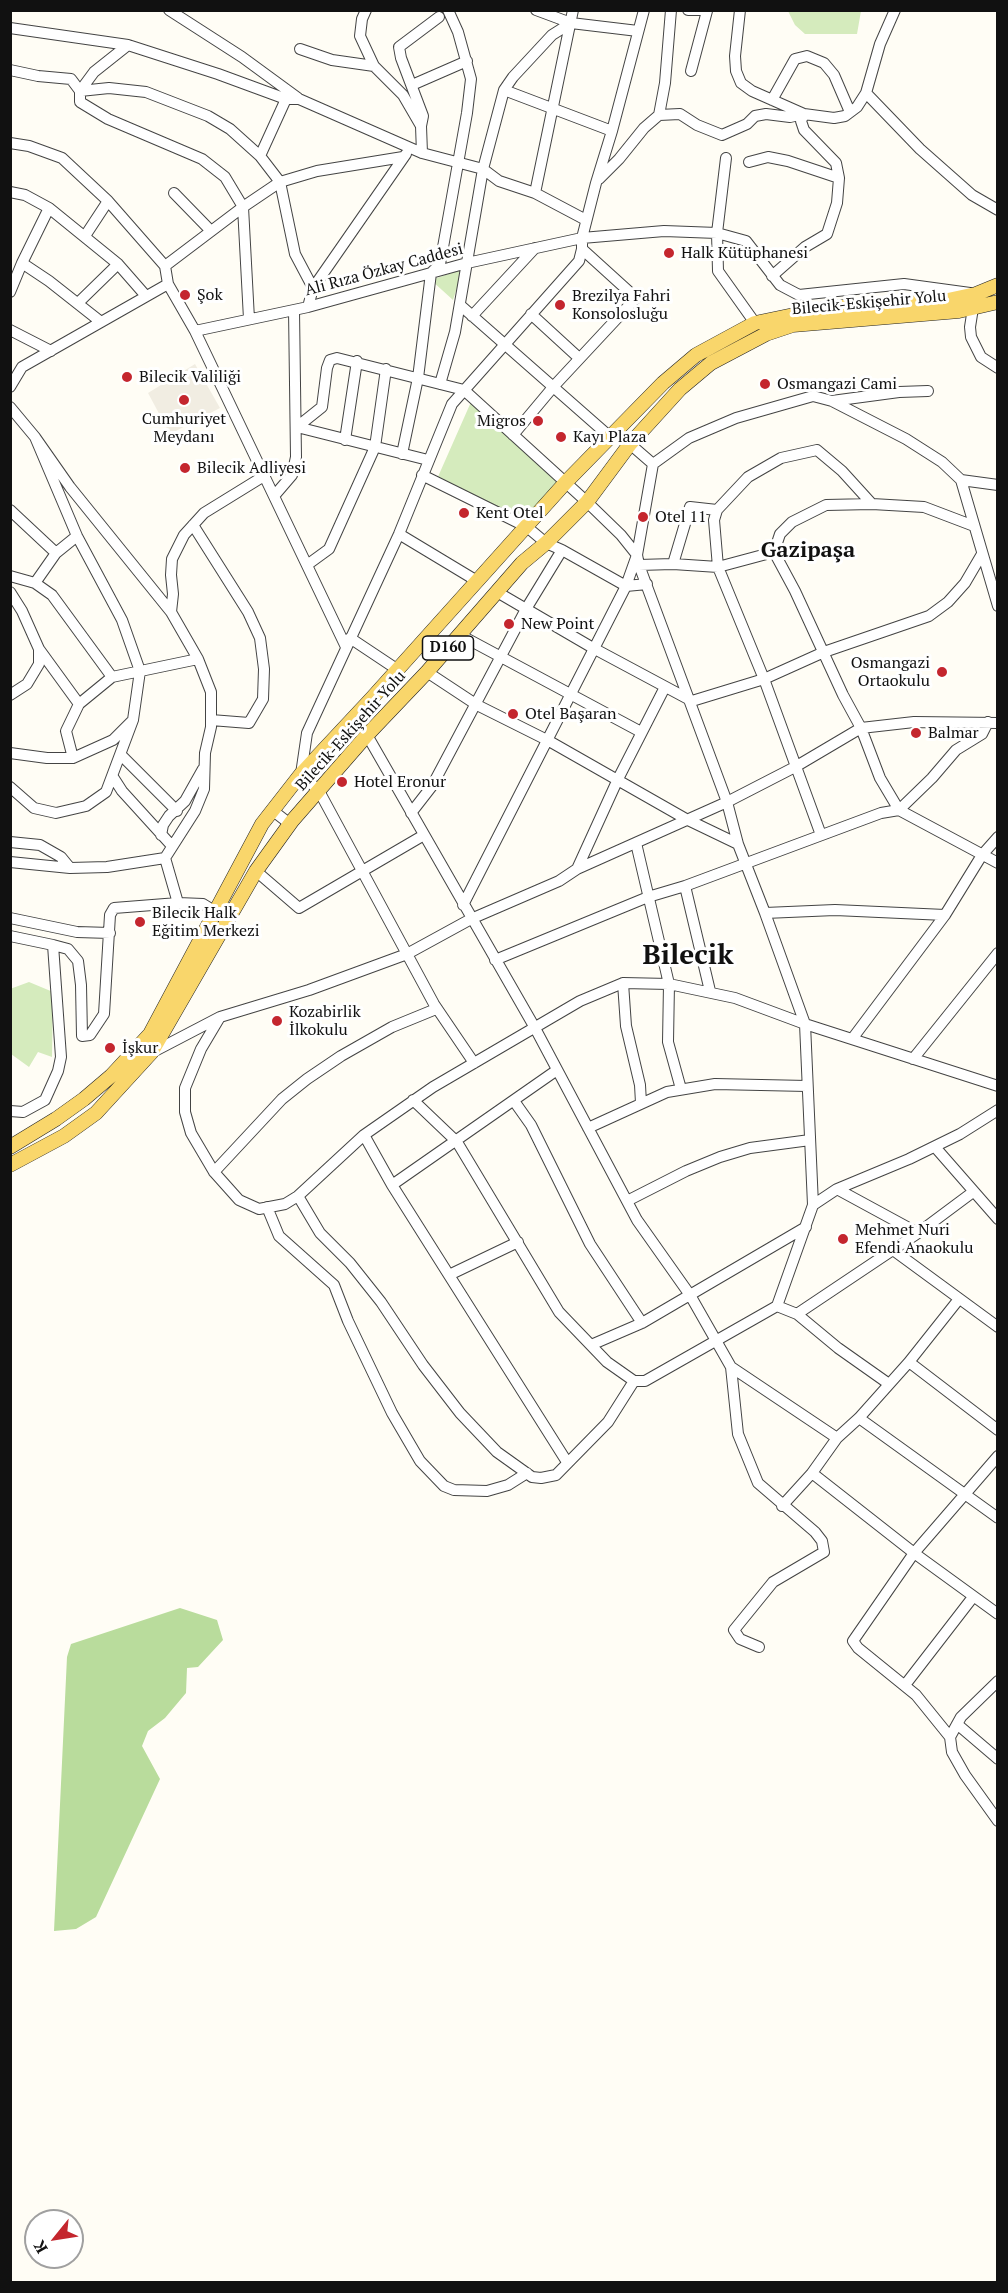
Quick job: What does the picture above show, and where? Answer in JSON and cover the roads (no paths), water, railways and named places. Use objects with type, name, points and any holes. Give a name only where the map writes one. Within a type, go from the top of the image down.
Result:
[{"type":"main road","name":"Bilecik-Eskişehir Yolu","points":[[10,1165],[64,1136],[96,1113],[151,1053],[256,871],[290,824],[522,563],[546,543],[587,502],[630,444],[680,389],[711,363],[766,334],[793,325],[818,321],[959,311],[998,285]]},
{"type":"main road","name":"Bilecik-Eskişehir Yolu","points":[[10,1147],[84,1099],[111,1076],[150,1034],[262,824],[272,810],[301,774],[398,670],[566,482],[663,383],[696,355],[755,323],[827,308],[948,300],[998,302]]},
{"type":"street","points":[[169,10],[242,57],[299,99],[407,153]]},
{"type":"street","points":[[366,10],[362,19],[360,36],[375,66],[403,95],[421,126]]},
{"type":"street","points":[[536,10],[571,23],[638,31]]},
{"type":"street","points":[[535,193],[573,10]]},
{"type":"street","points":[[474,1063],[436,1009],[319,791],[301,774],[307,733],[399,534],[452,404],[579,261],[586,220],[644,10]]},
{"type":"street","points":[[596,183],[658,115],[665,83],[671,10]]},
{"type":"street","points":[[688,10],[707,10],[691,71]]},
{"type":"street","points":[[740,10],[736,71],[741,83],[804,114],[834,118],[845,116],[857,107],[866,93],[880,44],[895,10]]},
{"type":"street","points":[[402,454],[418,378],[431,273],[440,264],[471,79],[458,32],[439,13],[399,47],[423,116],[422,153]]},
{"type":"street","points":[[440,384],[455,332],[483,170],[504,90],[552,35],[571,23]]},
{"type":"street","points":[[10,28],[128,45],[286,99],[299,99]]},
{"type":"street","points":[[128,45],[94,72],[80,91],[80,102],[108,120],[202,159],[225,177],[243,207],[249,319]]},
{"type":"street","points":[[300,49],[332,60],[375,66]]},
{"type":"street","points":[[772,100],[795,59],[807,56],[824,63],[834,75],[850,112]]},
{"type":"street","points":[[412,85],[467,61]]},
{"type":"street","points":[[10,70],[38,76],[71,79],[80,91]]},
{"type":"street","points":[[80,91],[110,88],[146,92],[208,116],[230,129],[260,156],[280,182],[296,254],[313,288]]},
{"type":"street","points":[[504,90],[612,131]]},
{"type":"street","points":[[866,93],[920,149],[963,188],[998,210]]},
{"type":"street","points":[[260,156],[286,99]]},
{"type":"street","points":[[658,115],[680,114],[697,125],[722,135],[734,131],[755,116],[766,114],[790,117],[804,114]]},
{"type":"street","points":[[772,276],[805,247],[827,234],[837,203],[839,178],[836,163],[804,130],[801,122],[804,114]]},
{"type":"street","points":[[10,142],[62,158],[108,201],[165,266],[168,284],[195,331],[307,565],[348,642],[398,670]]},
{"type":"street","points":[[308,307],[313,288],[407,153]]},
{"type":"street","points":[[165,266],[280,182],[317,171],[407,153],[422,153],[483,170],[499,181],[535,193],[586,220]]},
{"type":"street","points":[[726,158],[717,233],[718,271],[755,323]]},
{"type":"street","points":[[749,162],[768,158],[778,159],[839,178]]},
{"type":"street","points":[[10,192],[25,195],[49,208],[118,264],[146,296]]},
{"type":"street","points":[[174,193],[212,231]]},
{"type":"street","points":[[85,236],[108,201]]},
{"type":"street","points":[[10,292],[49,208]]},
{"type":"street","name":"Ali Rıza Özkay Caddesi","points":[[195,331],[308,307],[467,262],[535,248],[582,244],[664,231],[717,233],[746,241],[780,285],[799,294],[904,284],[974,301]]},
{"type":"street","points":[[513,435],[579,358],[636,298],[582,244]]},
{"type":"street","points":[[472,316],[535,248]]},
{"type":"street","points":[[22,263],[101,322]]},
{"type":"street","points":[[78,303],[118,264]]},
{"type":"street","points":[[10,387],[22,367],[168,284]]},
{"type":"street","points":[[974,301],[970,327],[971,337],[981,357],[998,368]]},
{"type":"street","points":[[460,305],[609,436]]},
{"type":"street","points":[[274,496],[292,475],[297,457],[294,310]]},
{"type":"street","points":[[531,314],[579,358]]},
{"type":"street","points":[[10,330],[51,351]]},
{"type":"street","points":[[297,428],[322,407],[327,368],[330,360],[337,358],[357,361],[464,390],[621,535],[638,560],[692,701],[728,802],[738,844],[805,1024],[813,1205],[777,1306],[645,1381],[634,1381],[607,1362],[560,1312],[457,1142],[412,1100]]},
{"type":"street","points":[[345,440],[357,361]]},
{"type":"street","points":[[307,565],[329,549],[375,447],[386,369]]},
{"type":"street","points":[[832,401],[899,392],[928,391]]},
{"type":"street","points":[[463,905],[549,741],[638,560],[653,464],[690,438],[736,418],[813,396],[832,401],[906,439],[942,462],[961,480],[998,606]]},
{"type":"street","points":[[10,407],[35,437],[70,487],[171,612],[198,659],[211,692],[211,720],[204,768],[204,789],[195,811],[165,858],[178,903]]},
{"type":"street","points":[[297,428],[428,460]]},
{"type":"street","points":[[10,787],[34,808],[56,813],[86,806],[105,792],[113,777],[133,720],[140,671],[122,620],[77,536],[35,437]]},
{"type":"street","points":[[630,444],[653,464]]},
{"type":"street","points":[[821,835],[764,679],[718,567],[714,520],[717,510],[748,477],[781,458],[817,450],[842,471],[872,504]]},
{"type":"street","points":[[422,475],[527,527],[546,543],[626,586],[647,584]]},
{"type":"street","points":[[171,612],[172,559],[184,535],[204,513],[264,476]]},
{"type":"street","points":[[961,480],[998,484]]},
{"type":"street","points":[[974,526],[924,507],[872,504],[826,505],[792,522],[780,534],[774,552],[861,728],[880,778],[899,810],[998,863]]},
{"type":"street","points":[[673,564],[690,507],[717,510]]},
{"type":"street","points":[[10,510],[56,553]]},
{"type":"street","points":[[193,525],[248,612],[260,638],[264,669],[263,699],[249,723],[211,720]]},
{"type":"street","points":[[399,534],[477,581]]},
{"type":"street","points":[[35,583],[56,553],[77,536]]},
{"type":"street","points":[[411,813],[432,786],[526,609],[562,550]]},
{"type":"street","points":[[638,560],[718,567],[774,552]]},
{"type":"street","points":[[497,592],[593,648],[692,701],[764,679],[824,652],[929,616],[948,602],[965,583],[982,554]]},
{"type":"street","points":[[10,576],[35,583],[52,595],[112,677]]},
{"type":"street","points":[[10,591],[39,649],[79,704]]},
{"type":"street","points":[[460,635],[641,732]]},
{"type":"street","points":[[10,695],[27,684],[39,664],[39,649]]},
{"type":"street","points":[[73,758],[66,731],[79,704],[112,677],[198,659]]},
{"type":"street","points":[[427,672],[477,705],[549,741],[686,819],[738,844]]},
{"type":"street","points":[[577,869],[618,779],[665,687]]},
{"type":"street","points":[[10,753],[46,758],[73,758],[113,740],[133,720]]},
{"type":"street","points":[[151,1053],[220,1017],[309,990],[407,954],[471,919],[559,881],[577,869],[686,819],[728,802],[795,767],[861,728],[914,722],[993,722]]},
{"type":"street","points":[[495,960],[648,897],[685,886],[881,813],[899,810],[932,778],[956,750],[982,734],[993,722]]},
{"type":"street","points":[[367,735],[535,1028],[637,1220],[690,1295],[731,1367],[738,1434],[758,1484],[815,1532],[822,1541],[824,1552],[773,1582],[734,1630],[740,1639],[759,1647]]},
{"type":"street","points":[[121,756],[177,811]]},
{"type":"street","points":[[161,835],[163,825],[185,801],[204,768]]},
{"type":"street","points":[[113,777],[122,791],[172,846]]},
{"type":"street","points":[[272,810],[290,824]]},
{"type":"street","points":[[256,871],[298,908],[424,836]]},
{"type":"street","points":[[852,1039],[945,915],[982,855],[998,837]]},
{"type":"street","points":[[10,842],[40,845],[61,857],[70,868]]},
{"type":"street","points":[[636,843],[669,984],[668,1042],[681,1089]]},
{"type":"street","points":[[10,862],[70,868],[107,867],[165,858]]},
{"type":"street","points":[[685,886],[710,991]]},
{"type":"street","points":[[10,936],[69,949],[78,961],[82,1036],[90,1035],[104,1014],[110,915],[114,908],[178,903],[203,904],[216,912]]},
{"type":"street","points":[[765,913],[835,910],[945,915]]},
{"type":"street","points":[[10,918],[77,932],[110,933]]},
{"type":"street","points":[[10,1111],[23,1112],[45,1100],[58,1071],[61,1057],[53,945]]},
{"type":"street","points":[[913,1059],[998,953]]},
{"type":"street","points":[[220,1017],[201,1049],[185,1088],[185,1112],[191,1134],[214,1172],[239,1200],[259,1209],[285,1204],[298,1196],[364,1135],[412,1100],[580,1002],[623,983],[669,984],[710,991],[998,1086]]},
{"type":"street","points":[[623,983],[626,1026],[640,1084],[641,1103]]},
{"type":"street","points":[[214,1172],[282,1099],[307,1079],[341,1056],[392,1027],[436,1009]]},
{"type":"street","points":[[392,1185],[457,1142],[557,1070]]},
{"type":"street","points":[[588,1128],[667,1092],[681,1089],[715,1084],[807,1086]]},
{"type":"street","points":[[514,1101],[531,1125],[590,1244],[642,1323]]},
{"type":"street","points":[[813,1205],[837,1189],[935,1147],[995,1116]]},
{"type":"street","points":[[364,1135],[392,1185],[567,1462]]},
{"type":"street","points":[[627,1201],[686,1171],[720,1157],[750,1148],[810,1140]]},
{"type":"street","points":[[935,1147],[998,1219]]},
{"type":"street","points":[[837,1189],[918,1233]]},
{"type":"street","points":[[797,1314],[918,1233],[973,1192]]},
{"type":"street","points":[[298,1196],[320,1233],[350,1263],[381,1302],[423,1365],[460,1413],[497,1452],[532,1477],[542,1478],[556,1475],[608,1422],[634,1381]]},
{"type":"street","points":[[267,1207],[279,1236],[334,1285],[348,1321],[392,1413],[420,1461],[444,1486],[454,1490],[487,1491],[508,1485],[526,1473]]},
{"type":"street","points":[[591,1345],[642,1323],[806,1227]]},
{"type":"street","points":[[449,1275],[518,1242]]},
{"type":"street","points":[[893,1250],[998,1327]]},
{"type":"street","points":[[782,1506],[812,1473],[837,1438],[859,1418],[909,1362],[959,1299]]},
{"type":"street","points":[[777,1306],[797,1314],[838,1348],[889,1384]]},
{"type":"street","points":[[909,1362],[998,1430]]},
{"type":"street","points":[[731,1367],[837,1438]]},
{"type":"street","points":[[859,1418],[998,1518]]},
{"type":"street","points":[[998,1456],[914,1553],[853,1641],[858,1648],[905,1684],[950,1737],[952,1752],[998,1821]]},
{"type":"street","points":[[812,1473],[914,1553],[998,1614]]},
{"type":"street","points":[[905,1684],[973,1597]]},
{"type":"street","points":[[950,1737],[961,1717],[998,1681]]},
{"type":"street","points":[[957,1724],[998,1760]]},
{"type":"place","name":"Halk Kütüphanesi","points":[[669,253]]},
{"type":"place","name":"Şok","points":[[185,295]]},
{"type":"place","name":"Brezilya Fahri Konsolosluğu","points":[[560,305]]},
{"type":"place","name":"Bilecik Valiliği","points":[[127,377]]},
{"type":"place","name":"Osmangazi Cami","points":[[765,384]]},
{"type":"place","name":"Cumhuriyet Meydanı","points":[[184,400]]},
{"type":"place","name":"Migros","points":[[538,421]]},
{"type":"place","name":"Kayı Plaza","points":[[561,437]]},
{"type":"place","name":"Bilecik Adliyesi","points":[[185,468]]},
{"type":"place","name":"Kent Otel","points":[[464,513]]},
{"type":"place","name":"Otel 11","points":[[643,517]]},
{"type":"place","name":"New Point","points":[[509,624]]},
{"type":"place","name":"Osmangazi Ortaokulu","points":[[942,672]]},
{"type":"place","name":"Otel Başaran","points":[[513,714]]},
{"type":"place","name":"Balmar","points":[[916,733]]},
{"type":"place","name":"Hotel Eronur","points":[[342,782]]},
{"type":"place","name":"Bilecik Halk Eğitim Merkezi","points":[[140,922]]},
{"type":"place","name":"Kozabirlik İlkokulu","points":[[277,1021]]},
{"type":"place","name":"İşkur","points":[[110,1048]]},
{"type":"place","name":"Mehmet Nuri Efendi Anaokulu","points":[[843,1239]]},
{"type":"district","name":"Gazipaşa","points":[[808,551]]},
{"type":"district","name":"Bilecik","points":[[688,956]]}]
